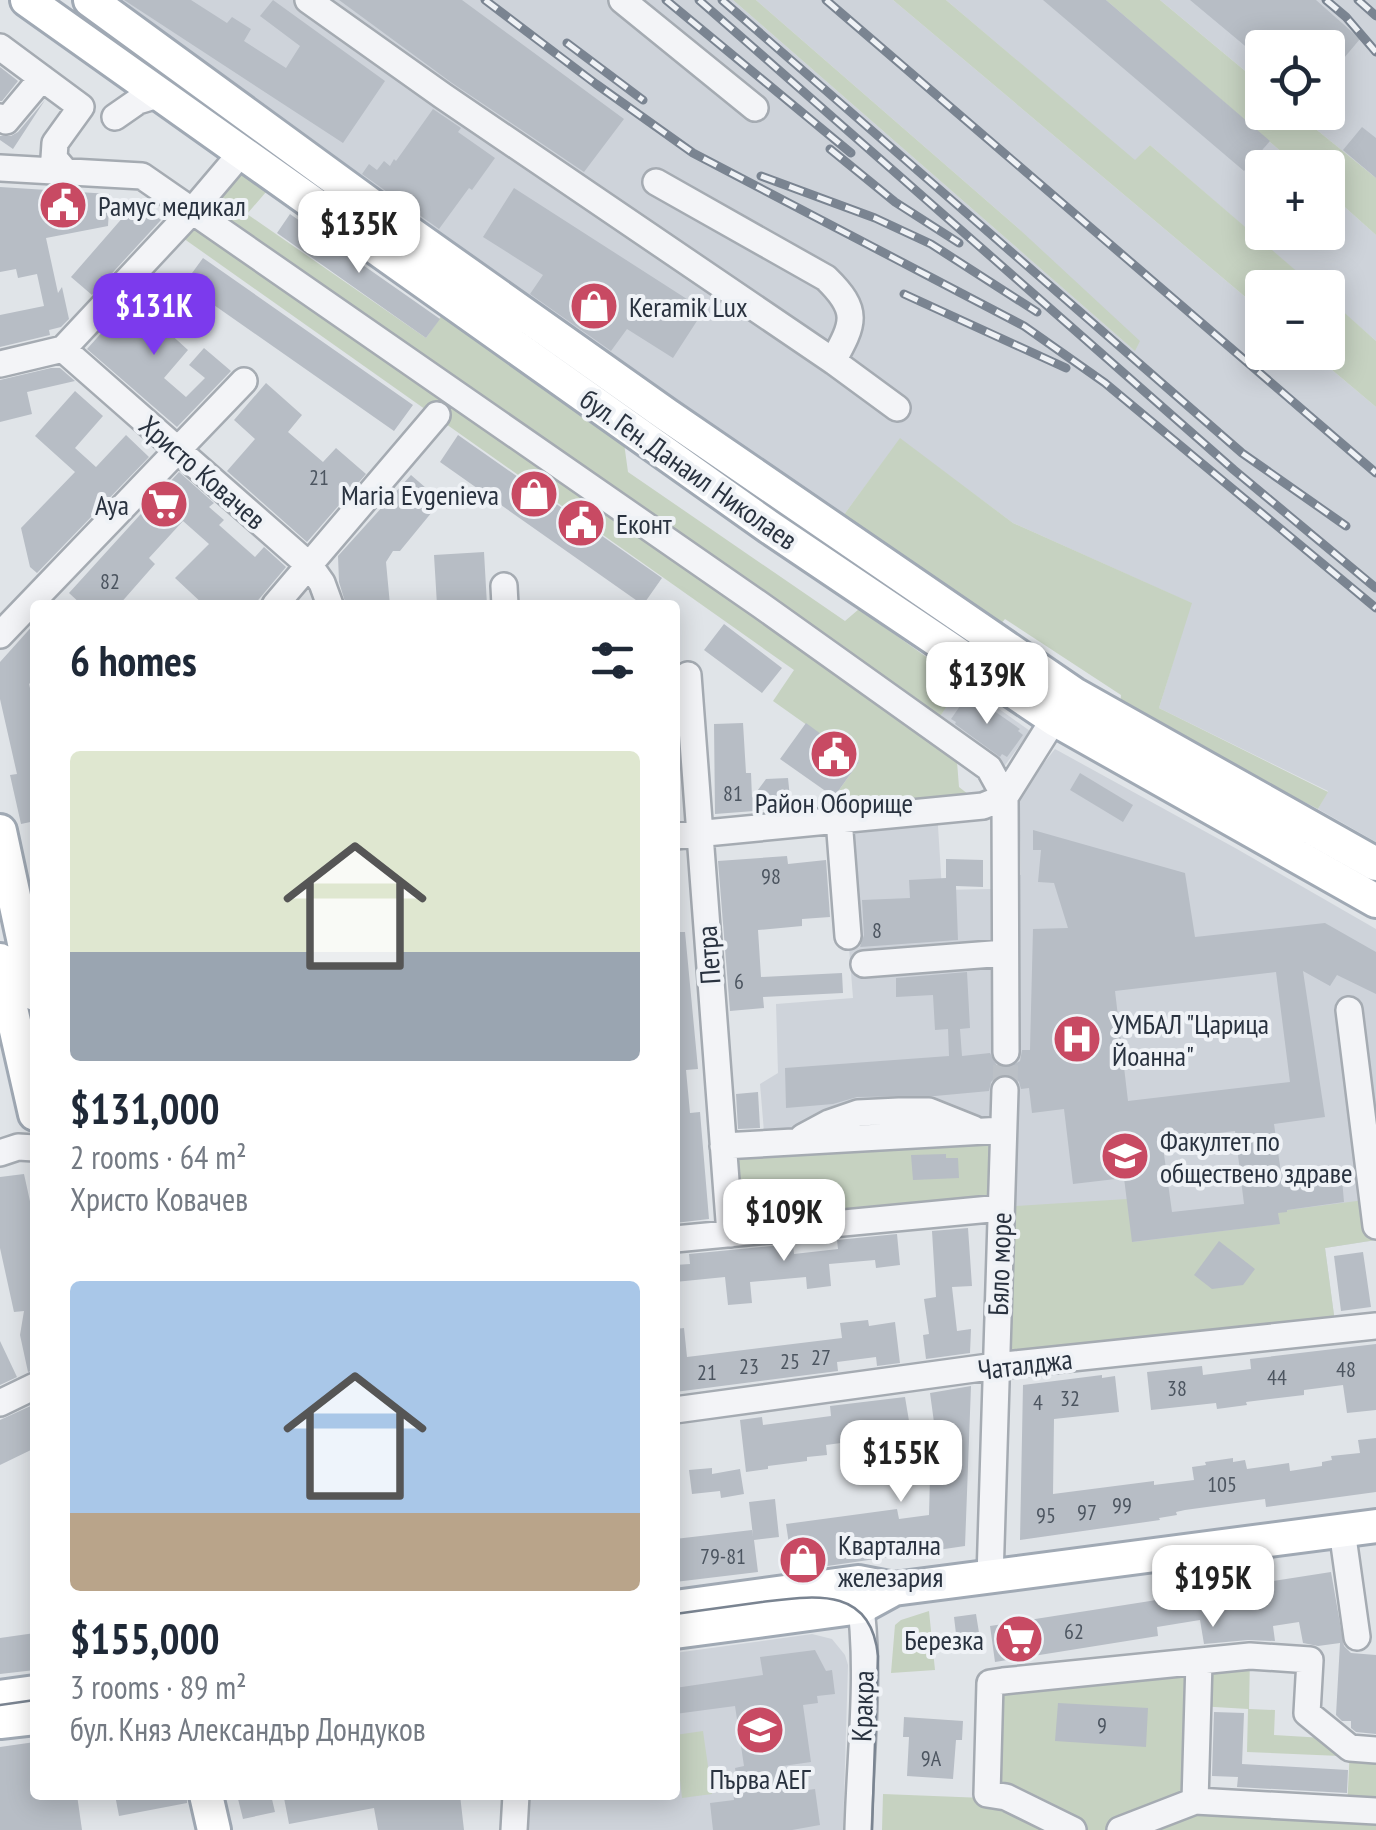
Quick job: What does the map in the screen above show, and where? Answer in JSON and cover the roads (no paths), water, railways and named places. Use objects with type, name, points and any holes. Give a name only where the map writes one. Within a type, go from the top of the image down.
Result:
[{"type":"main road","name":"бул. Ген. Данаил Николаев","points":[[26,0],[769,527],[1054,720],[1376,901]]},
{"type":"main road","name":"бул. Ген. Данаил Николаев","points":[[90,0],[667,415],[1074,694],[1376,864]]},
{"type":"main road","points":[[0,831],[30,969]]},
{"type":"main road","points":[[0,960],[30,1092]]},
{"type":"main road","points":[[680,1631],[894,1589],[1376,1526]]},
{"type":"main road","points":[[680,1607],[860,1595]]},
{"type":"main road","points":[[0,1697],[30,1693]]},
{"type":"main road","points":[[0,1722],[30,1719]]},
{"type":"main road","points":[[186,1800],[192,1830]]},
{"type":"main road","points":[[207,1800],[214,1830]]},
{"type":"street","points":[[308,0],[458,108],[897,408]]},
{"type":"street","points":[[622,0],[755,108]]},
{"type":"street","points":[[0,46],[60,110],[9,168]]},
{"type":"street","points":[[0,118],[6,121],[37,85]]},
{"type":"street","points":[[37,85],[81,107],[55,143],[54,158],[64,171]]},
{"type":"street","points":[[115,117],[138,101],[160,94]]},
{"type":"street","points":[[0,364],[64,350],[242,152]]},
{"type":"street","points":[[9,168],[142,176],[989,768],[1006,797],[1006,1052]]},
{"type":"street","points":[[656,182],[826,278],[844,296],[850,314],[848,334],[833,362]]},
{"type":"street","name":"Христо Ковачев","points":[[64,350],[310,566],[328,600]]},
{"type":"street","points":[[34,600],[244,380]]},
{"type":"street","points":[[279,600],[436,415]]},
{"type":"street","points":[[0,635],[30,604]]},
{"type":"street","name":"Петра","points":[[688,675],[687,834],[730,1234]]},
{"type":"street","points":[[687,834],[982,806],[1006,797],[1054,720]]},
{"type":"street","points":[[839,819],[848,936]]},
{"type":"street","points":[[864,964],[1005,954]]},
{"type":"street","points":[[1349,1010],[1376,1226]]},
{"type":"street","name":"Бяло море","points":[[990,1578],[1001,1208],[991,1130],[1005,1090]]},
{"type":"street","points":[[723,1146],[991,1130]]},
{"type":"street","points":[[0,1153],[30,1148]]},
{"type":"street","points":[[680,1239],[1001,1208]]},
{"type":"street","name":"Чаталджа","points":[[680,1409],[996,1366],[1376,1326]]},
{"type":"street","points":[[0,1404],[30,1389]]},
{"type":"street","points":[[1342,1530],[1357,1637]]},
{"type":"street","name":"Кракра","points":[[858,1830],[864,1656],[860,1595]]},
{"type":"street","points":[[987,1794],[990,1683],[1250,1656],[1310,1660],[1307,1712],[1350,1748],[1376,1750]]},
{"type":"street","points":[[1194,1801],[1199,1662]]},
{"type":"street","points":[[987,1794],[1000,1782],[1002,1720]]},
{"type":"street","points":[[987,1794],[1006,1797],[1072,1830]]},
{"type":"street","points":[[514,1830],[516,1800]]},
{"type":"street","points":[[1120,1830],[1194,1801],[1376,1811]]},
{"type":"tunnel","points":[[1005,1090],[1006,1052]]},
{"type":"tram line","points":[[680,1613],[819,1598],[852,1606],[864,1617],[873,1633],[878,1656],[872,1830]]},
{"type":"tram line","points":[[0,1705],[30,1701]]},
{"type":"railway","points":[[485,0],[693,153],[1024,326],[1105,383],[1376,608]]},
{"type":"railway","points":[[666,0],[851,153]]},
{"type":"railway","points":[[699,0],[1234,470],[1376,588]]},
{"type":"railway","points":[[722,0],[1242,453],[1346,526]]},
{"type":"railway","points":[[826,0],[1376,473]]},
{"type":"railway","points":[[1326,0],[1376,52]]},
{"type":"railway","points":[[1358,0],[1376,16]]},
{"type":"railway","points":[[567,43],[643,100]]},
{"type":"railway","points":[[830,149],[895,202],[959,243]]},
{"type":"railway","points":[[761,176],[875,218],[931,244],[1037,312]]},
{"type":"railway","points":[[904,294],[1066,368]]},
{"type":"place","name":"Рамус медикал","points":[[63,205]]},
{"type":"place","name":"Keramik Lux","points":[[594,306]]},
{"type":"place","name":"Maria Evgenieva","points":[[534,494]]},
{"type":"place","name":"Aya","points":[[164,504]]},
{"type":"place","name":"Еконт","points":[[581,523]]},
{"type":"place","name":"Район Оборище","points":[[834,754]]},
{"type":"place","name":"УМБАЛ \"Царица Йоанна\"","points":[[1077,1039]]},
{"type":"place","name":"Факултет по обществено здраве","points":[[1125,1156]]},
{"type":"place","name":"Квартална железария","points":[[803,1560]]},
{"type":"place","name":"Березка","points":[[1019,1639]]},
{"type":"place","name":"Първа АЕГ","points":[[760,1730]]}]
